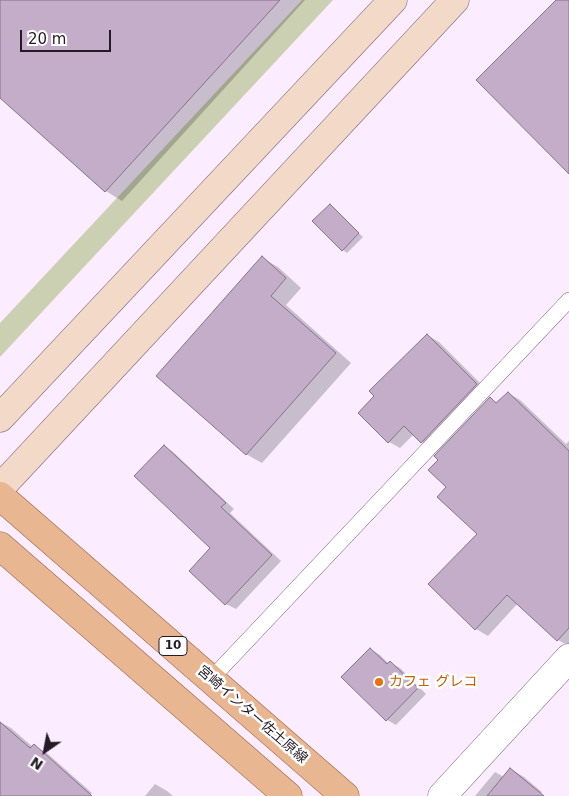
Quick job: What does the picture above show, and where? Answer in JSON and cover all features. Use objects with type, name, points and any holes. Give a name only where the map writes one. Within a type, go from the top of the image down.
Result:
[{"type":"main road","name":"宮崎インター佐土原線","points":[[0,496],[345,796]]},
{"type":"main road","points":[[0,546],[288,796]]},
{"type":"street","points":[[0,418],[393,0]]},
{"type":"street","points":[[0,488],[455,0]]},
{"type":"street","points":[[442,796],[569,658]]},
{"type":"lane","points":[[211,679],[569,300]]},
{"type":"green space","points":[[302,0],[333,0],[0,357],[0,323]]},
{"type":"building","points":[[0,0],[280,0],[105,192],[0,98]]},
{"type":"building","points":[[556,0],[569,0],[569,174],[476,80]]},
{"type":"building","points":[[330,204],[359,233],[342,251],[312,221]]},
{"type":"building","points":[[262,256],[286,278],[271,296],[336,353],[246,455],[156,376]]},
{"type":"building","points":[[427,334],[477,384],[421,443],[404,426],[388,443],[358,413],[374,396],[369,391]]},
{"type":"building","points":[[508,392],[569,451],[569,628],[557,641],[507,595],[475,630],[428,584],[477,534],[437,497],[446,487],[428,470],[438,460],[434,456],[490,397],[496,403]]},
{"type":"building","points":[[164,445],[226,503],[221,507],[272,555],[225,605],[189,571],[210,548],[134,476]]},
{"type":"building","name":"カフェ グレコ","points":[[370,648],[387,664],[390,661],[418,688],[386,721],[341,677]]},
{"type":"building","points":[[0,722],[30,748],[34,744],[92,796],[0,796]]},
{"type":"building","points":[[510,768],[544,796],[487,796]]},
{"type":"place","name":"カフェ グレコ","points":[[379,682]]}]
